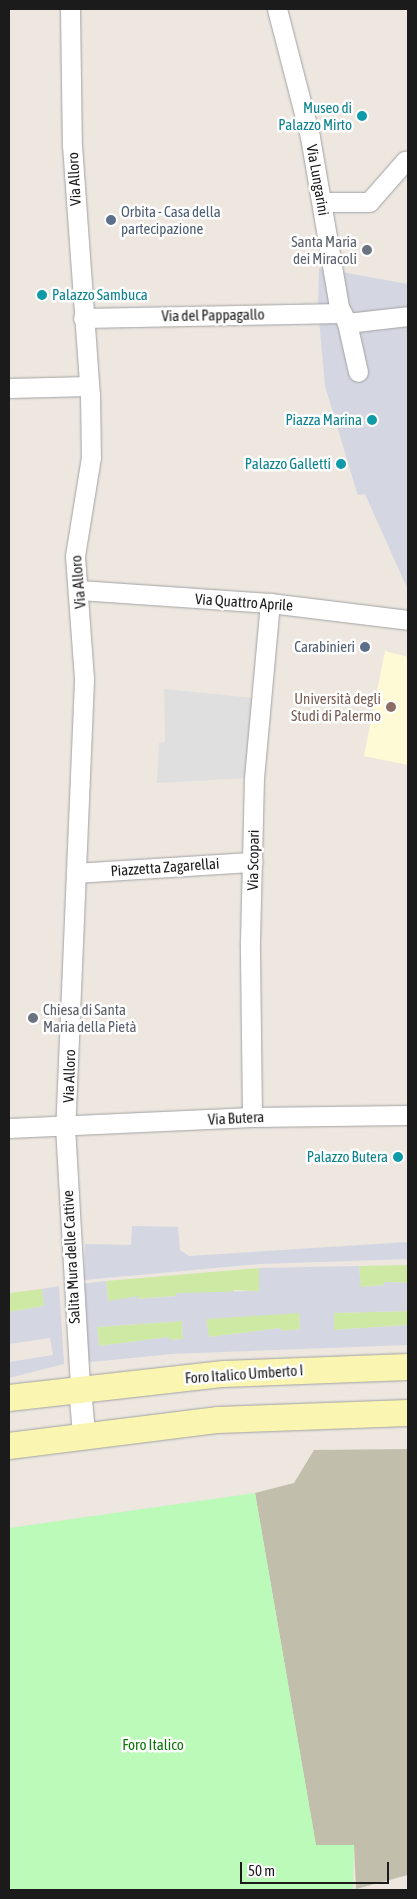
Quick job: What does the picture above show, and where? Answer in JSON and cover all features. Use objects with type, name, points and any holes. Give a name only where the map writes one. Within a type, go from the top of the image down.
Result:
[{"type":"main road","name":"Foro Italico Umberto I","points":[[9,1398],[80,1388],[254,1372],[408,1367]]},
{"type":"main road","points":[[9,1446],[84,1434],[218,1420],[408,1413]]},
{"type":"street","name":"Via Alloro","points":[[65,1126],[84,674],[75,556],[91,457],[89,386],[72,145],[70,9]]},
{"type":"street","name":"Via Lungarini","points":[[277,9],[323,202],[344,318]]},
{"type":"street","points":[[323,202],[369,202],[405,161],[408,161]]},
{"type":"street","points":[[358,372],[344,318],[408,316]]},
{"type":"street","name":"Via del Pappagallo","points":[[84,318],[344,318]]},
{"type":"street","points":[[9,388],[89,386]]},
{"type":"street","name":"Via Quattro Aprile","points":[[79,590],[270,603],[408,620]]},
{"type":"street","name":"Via Scopari","points":[[252,1117],[250,941],[254,778],[270,603]]},
{"type":"street","name":"Piazzetta Zagarellai","points":[[76,873],[253,862]]},
{"type":"street","name":"Via Butera","points":[[9,1128],[252,1117],[408,1115]]},
{"type":"street","name":"Salita Mura delle Cattive","points":[[65,1126],[80,1388]]},
{"type":"street","points":[[80,1388],[84,1434]]},
{"type":"shaded area","name":"Piazza Marina","points":[[319,268],[408,284],[408,590],[365,494],[358,495],[357,493],[325,386],[318,309]]},
{"type":"shaded area","name":"Università degli Studi di Palermo","points":[[385,651],[408,657],[408,765],[364,756]]},
{"type":"shaded area","points":[[164,689],[253,698],[248,778],[157,783],[159,743],[165,742]]},
{"type":"shaded area","points":[[132,1226],[178,1227],[180,1250],[189,1256],[408,1242],[408,1259],[259,1264],[84,1280],[85,1244],[131,1245]]},
{"type":"shaded area","points":[[359,1266],[361,1287],[384,1285],[384,1282],[408,1283],[408,1311],[334,1313],[334,1330],[408,1325],[408,1345],[172,1354],[91,1362],[87,1360],[81,1284],[106,1281],[108,1301],[138,1296],[138,1299],[176,1296],[176,1293],[259,1291],[259,1268]],"holes":[[[299,1313],[300,1329],[282,1331],[281,1328],[209,1337],[206,1319]],[[182,1321],[183,1339],[170,1340],[169,1337],[99,1346],[97,1327]]]},
{"type":"shaded area","points":[[59,1286],[64,1364],[9,1378],[9,1362],[53,1355],[50,1338],[9,1344],[9,1312],[44,1306],[42,1289]]},
{"type":"shaded area","points":[[408,1449],[408,1875],[356,1889],[354,1845],[316,1846],[255,1493],[294,1483],[314,1450]]},
{"type":"green space","points":[[408,1265],[408,1283],[384,1282],[384,1285],[361,1287],[359,1266]]},
{"type":"green space","points":[[259,1268],[259,1291],[234,1290],[233,1292],[176,1294],[176,1296],[108,1301],[106,1281]]},
{"type":"green space","points":[[42,1289],[44,1306],[9,1312],[9,1293]]},
{"type":"green space","points":[[408,1311],[408,1325],[334,1330],[333,1313]]},
{"type":"green space","points":[[299,1312],[300,1329],[282,1331],[281,1328],[209,1337],[206,1319]]},
{"type":"green space","points":[[182,1321],[183,1339],[169,1340],[169,1337],[99,1346],[97,1327]]},
{"type":"green space","name":"Foro Italico","points":[[255,1493],[316,1845],[354,1845],[353,1890],[9,1890],[9,1528]]},
{"type":"place","name":"Museo di Palazzo Mirto","points":[[362,116]]},
{"type":"place","name":"Orbita - Casa della partecipazione","points":[[111,220]]},
{"type":"place","name":"Santa Maria dei Miracoli","points":[[367,250]]},
{"type":"place","name":"Palazzo Sambuca","points":[[42,295]]},
{"type":"place","name":"Piazza Marina","points":[[372,420]]},
{"type":"place","name":"Palazzo Galletti","points":[[341,464]]},
{"type":"place","name":"Carabinieri","points":[[365,647]]},
{"type":"place","name":"Università degli Studi di Palermo","points":[[391,707]]},
{"type":"place","name":"Chiesa di Santa Maria della Pietà","points":[[33,1018]]},
{"type":"place","name":"Palazzo Butera","points":[[398,1157]]}]
